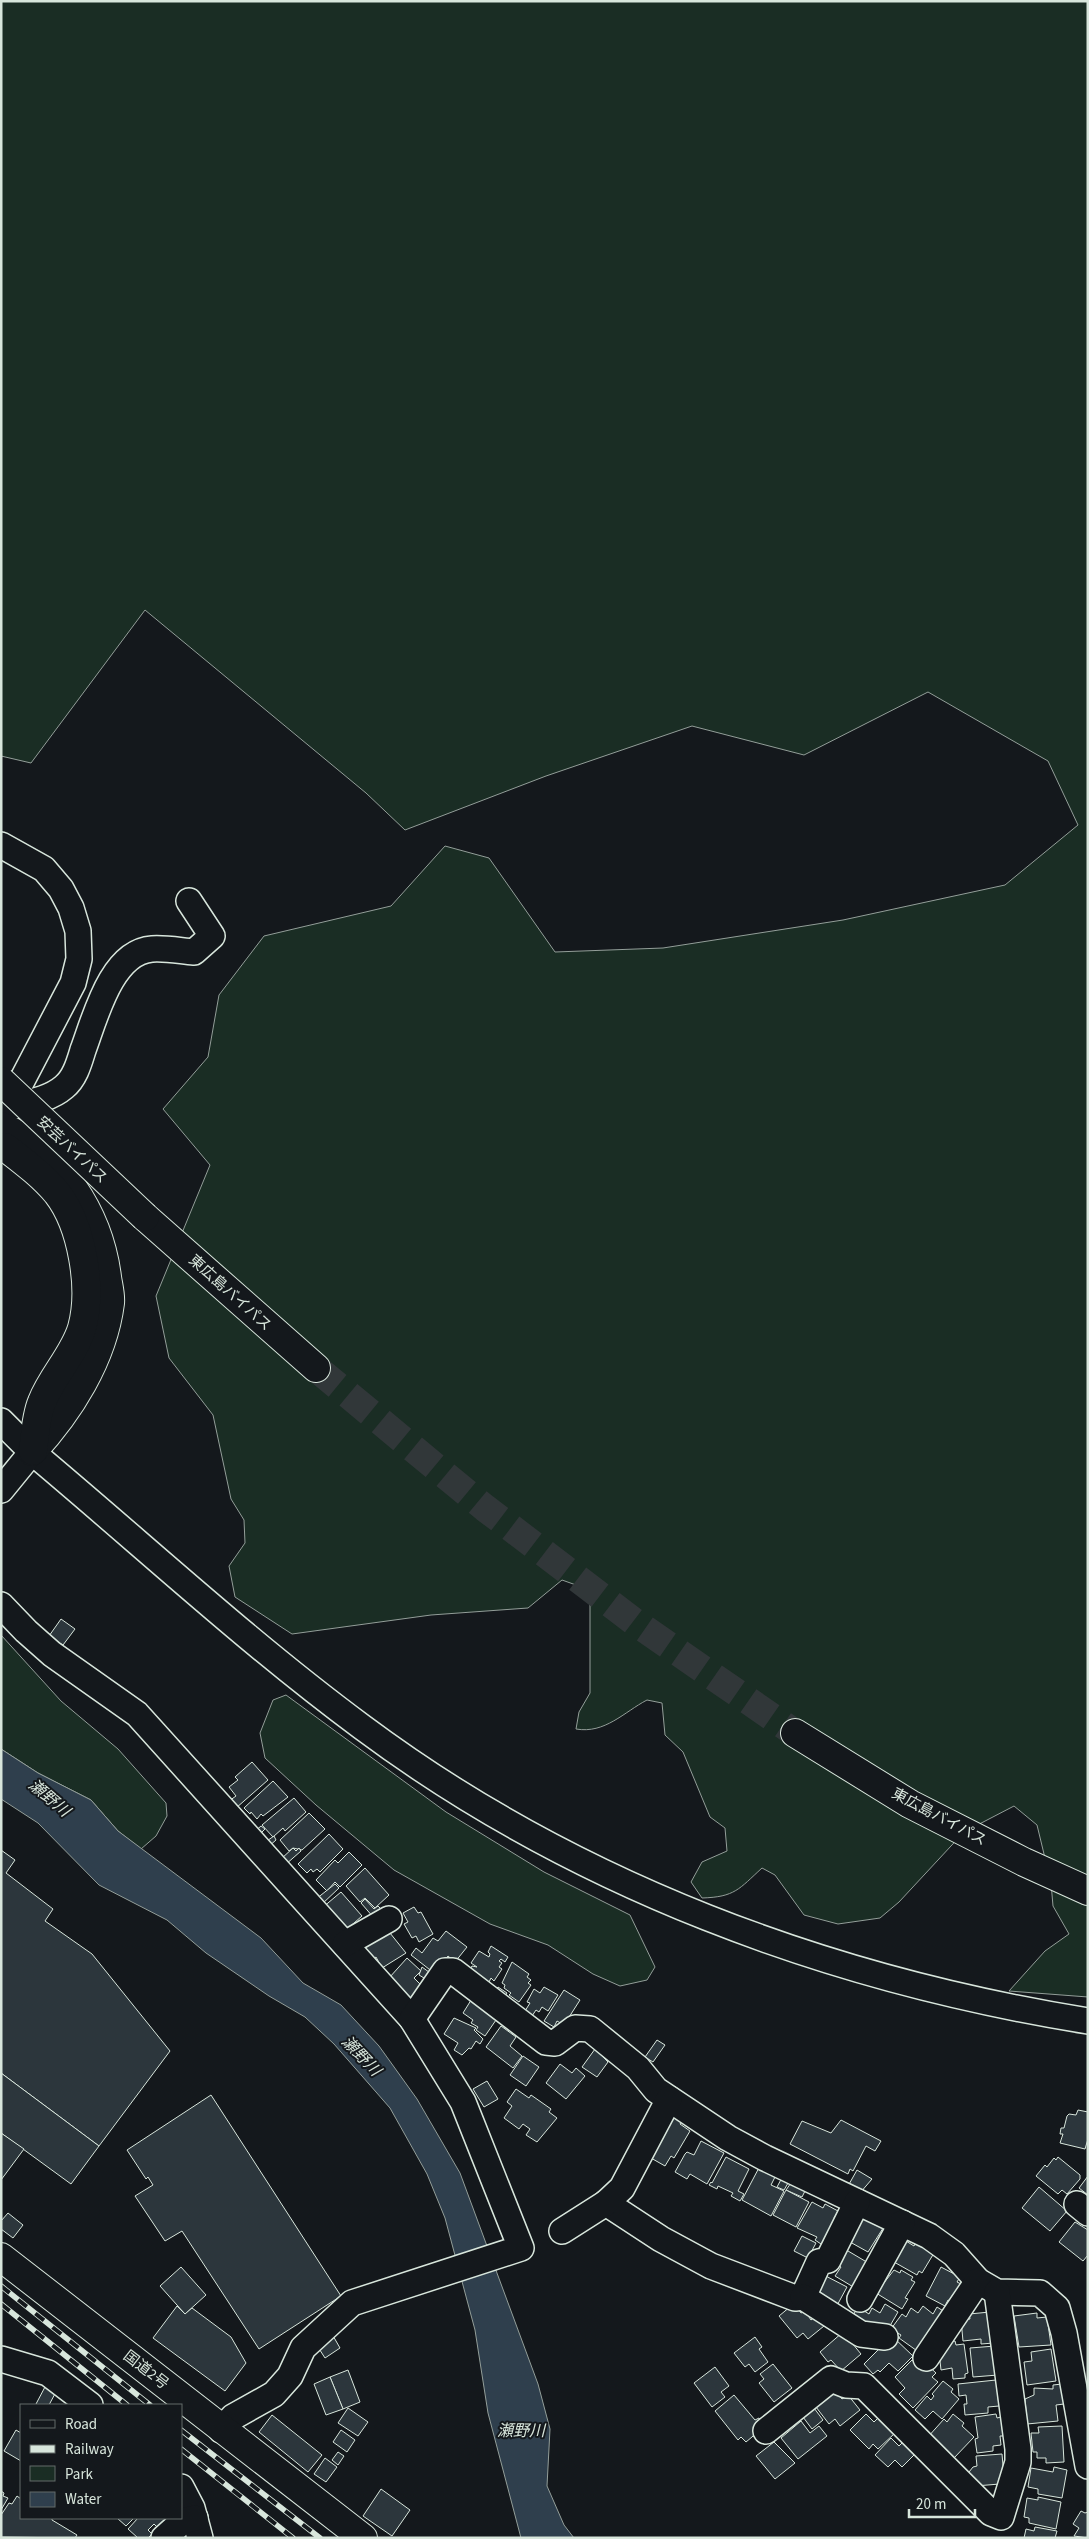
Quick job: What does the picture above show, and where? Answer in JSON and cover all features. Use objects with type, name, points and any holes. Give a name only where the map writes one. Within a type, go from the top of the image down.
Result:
[{"type":"highway","name":"安芸バイパス","points":[[1,1082],[145,1217]]},
{"type":"highway","points":[[4,1116],[48,1156],[76,1190],[95,1228],[105,1261],[110,1302],[98,1350],[85,1379],[53,1430],[32,1452]]},
{"type":"highway","points":[[1,1145],[33,1168],[58,1194],[79,1236],[87,1283],[82,1327],[71,1354],[42,1402],[32,1452]]},
{"type":"highway","name":"東広島バイパス","points":[[145,1217],[316,1368]]},
{"type":"highway","name":"東広島バイパス","points":[[795,1733],[910,1804],[1024,1862],[1088,1890]]},
{"type":"highway","name":"国道2号","points":[[1,2257],[363,2538]]},
{"type":"street","points":[[1,845],[44,869],[56,882],[72,908],[78,931],[79,959],[73,983],[4,1116]]},
{"type":"street","points":[[4,1116],[47,1097],[64,1087],[75,1074],[103,997],[115,973],[134,954],[151,949],[194,952],[212,936],[189,901]]},
{"type":"street","points":[[1,1421],[32,1452],[298,1678],[364,1729],[504,1819],[575,1859],[646,1893],[800,1952],[958,1996],[1088,2021]]},
{"type":"street","points":[[1,1490],[32,1452]]},
{"type":"street","points":[[1,1605],[52,1654],[137,1714],[412,2019],[463,2102],[521,2248],[352,2302],[311,2338],[303,2348],[290,2376],[274,2394],[233,2416],[222,2430]]},
{"type":"street","points":[[345,1944],[389,1919]]},
{"type":"street","points":[[412,2019],[446,1971],[452,1971],[546,2042],[555,2043],[575,2028],[590,2029],[638,2068],[656,2090],[668,2099],[735,2142],[929,2236],[954,2254],[988,2287],[1018,2449],[1018,2462],[1001,2517],[992,2513],[864,2386],[846,2385],[831,2379],[766,2431]]},
{"type":"street","points":[[562,2231],[606,2203],[622,2188],[668,2099]]},
{"type":"street","points":[[803,2297],[819,2262],[828,2260],[857,2202]]},
{"type":"street","points":[[606,2203],[661,2239],[711,2266],[796,2298],[803,2297],[861,2334],[885,2337]]},
{"type":"street","points":[[860,2299],[902,2223]]},
{"type":"street","points":[[926,2358],[988,2287]]},
{"type":"street","points":[[988,2287],[1040,2293],[1056,2308],[1064,2333],[1088,2466]]},
{"type":"street","points":[[1,2359],[48,2373],[89,2404]]},
{"type":"street","points":[[182,2489],[198,2528]]},
{"type":"street","points":[[164,2538],[183,2521],[198,2528]]},
{"type":"green space","points":[[1,1],[1088,1],[1088,1997],[1009,1991],[1045,1951],[1069,1934],[1053,1906],[1051,1883],[1037,1825],[1014,1806],[964,1832],[899,1902],[880,1918],[838,1924],[804,1915],[775,1875],[762,1868],[748,1881],[729,1894],[702,1898],[691,1882],[702,1862],[727,1851],[725,1828],[710,1817],[683,1752],[665,1735],[662,1703],[647,1700],[605,1725],[586,1730],[576,1729],[579,1712],[590,1693],[590,1590],[562,1580],[528,1608],[431,1615],[292,1634],[235,1597],[229,1566],[245,1543],[244,1520],[231,1499],[213,1415],[169,1358],[156,1296],[210,1165],[163,1109],[208,1057],[219,995],[264,936],[391,906],[445,846],[489,858],[555,952],[663,948],[843,920],[1005,885],[1078,825],[1048,761],[928,692],[804,755],[692,726],[546,776],[405,830],[366,793],[145,610],[31,763],[1,756]]},
{"type":"green space","points":[[1,1635],[61,1701],[118,1749],[166,1803],[167,1816],[156,1836],[141,1849],[118,1831],[91,1800],[38,1773],[1,1749]]},
{"type":"green space","points":[[286,1695],[446,1812],[544,1872],[630,1915],[655,1967],[647,1980],[620,1986],[593,1974],[548,1945],[490,1924],[394,1870],[316,1805],[265,1758],[260,1733],[273,1700]]},
{"type":"water","name":"瀬野川","points":[[1,1749],[38,1773],[91,1800],[118,1831],[261,1938],[303,1983],[341,2005],[379,2046],[417,2099],[460,2173],[538,2384],[550,2429],[547,2486],[564,2525],[574,2538],[521,2538],[488,2413],[475,2330],[445,2218],[427,2174],[390,2108],[334,2044],[305,2017],[269,1996],[206,1953],[167,1920],[99,1885],[38,1823],[1,1799]]},
{"type":"building","points":[[61,1619],[75,1629],[63,1645],[49,1636]]},
{"type":"building","points":[[252,1762],[268,1780],[236,1808],[229,1801],[236,1796],[229,1787],[238,1780],[235,1777]]},
{"type":"building","points":[[273,1781],[288,1797],[263,1816],[261,1814],[257,1819],[244,1808]]},
{"type":"building","points":[[294,1798],[306,1812],[285,1831],[283,1828],[273,1837],[262,1825]]},
{"type":"building","points":[[309,1813],[325,1829],[302,1850],[293,1848],[289,1851],[280,1840]]},
{"type":"building","points":[[261,1826],[265,1829],[258,1836],[254,1832]]},
{"type":"building","points":[[329,1834],[343,1849],[320,1872],[317,1869],[313,1872],[311,1869],[307,1873],[298,1864]]},
{"type":"building","points":[[274,1836],[276,1840],[268,1847],[264,1843]]},
{"type":"building","points":[[293,1848],[296,1851],[299,1848],[301,1851],[285,1865],[281,1859]]},
{"type":"building","points":[[1,1850],[15,1860],[6,1873],[53,1909],[45,1921],[92,1954],[170,2051],[99,2146],[1,2073]]},
{"type":"building","points":[[349,1852],[362,1865],[340,1887],[335,1882],[327,1891],[316,1880],[335,1860],[338,1863]]},
{"type":"building","points":[[365,1868],[389,1895],[375,1908],[365,1898],[360,1902],[346,1886]]},
{"type":"building","points":[[335,1884],[339,1888],[321,1905],[316,1899]]},
{"type":"building","points":[[341,1892],[362,1916],[346,1930],[322,1908]]},
{"type":"building","points":[[365,1899],[374,1909],[378,1906],[383,1911],[374,1918],[361,1903]]},
{"type":"building","points":[[414,1907],[418,1913],[421,1912],[433,1934],[419,1942],[416,1936],[412,1938],[404,1924],[408,1922],[403,1913]]},
{"type":"building","points":[[446,1931],[467,1947],[455,1962],[448,1956],[434,1973],[411,1955],[416,1948],[422,1953],[433,1938],[438,1941]]},
{"type":"building","points":[[386,1932],[390,1933],[406,1953],[382,1968],[376,1957],[372,1960],[363,1946]]},
{"type":"building","points":[[491,1946],[508,1957],[505,1962],[501,1959],[499,1961],[502,1963],[499,1967],[502,1969],[494,1981],[491,1978],[489,1982],[480,1976],[478,1980],[468,1973],[472,1966],[477,1967],[471,1963],[479,1951],[489,1957],[490,1954],[488,1952]]},
{"type":"building","points":[[407,1958],[421,1971],[414,1978],[423,1987],[410,2000],[389,1978]]},
{"type":"building","points":[[512,1962],[529,1974],[527,1977],[531,1980],[528,1983],[531,1985],[519,2002],[509,1995],[511,1993],[504,1988],[505,1985],[502,1983]]},
{"type":"building","points":[[422,1967],[433,1975],[429,1981],[419,1975]]},
{"type":"building","points":[[498,1987],[507,1993],[503,1999],[494,1993]]},
{"type":"building","points":[[544,1987],[558,1995],[548,2011],[542,2007],[539,2012],[536,2010],[532,2016],[525,2011],[530,2003],[527,2002],[534,1989],[540,1993]]},
{"type":"building","points":[[564,1990],[580,2000],[564,2025],[557,2021],[554,2027],[544,2021]]},
{"type":"building","points":[[473,1997],[496,2012],[493,2018],[496,2020],[485,2036],[476,2030],[478,2027],[471,2023],[473,2020],[463,2013]]},
{"type":"building","points":[[454,2018],[476,2028],[474,2030],[483,2039],[480,2044],[476,2041],[471,2049],[469,2048],[462,2055],[454,2050],[458,2043],[444,2034]]},
{"type":"building","points":[[501,2026],[516,2037],[510,2046],[522,2056],[513,2068],[486,2047]]},
{"type":"building","points":[[657,2040],[665,2045],[653,2062],[645,2057]]},
{"type":"building","points":[[595,2049],[608,2062],[597,2077],[582,2067]]},
{"type":"building","points":[[523,2056],[539,2067],[526,2086],[510,2075]]},
{"type":"building","points":[[560,2064],[572,2073],[576,2068],[585,2076],[566,2099],[546,2083]]},
{"type":"building","points":[[1,2073],[99,2146],[71,2184],[1,2133]]},
{"type":"building","points":[[487,2081],[498,2099],[484,2107],[473,2089]]},
{"type":"building","points":[[516,2089],[529,2098],[531,2095],[551,2109],[549,2112],[557,2118],[537,2142],[526,2135],[530,2129],[523,2124],[519,2129],[504,2118],[512,2106],[507,2102]]},
{"type":"building","points":[[211,2095],[341,2296],[259,2349],[182,2231],[165,2241],[135,2196],[153,2185],[148,2177],[146,2179],[127,2150]]},
{"type":"building","points":[[670,2110],[684,2118],[680,2124],[690,2131],[674,2158],[671,2156],[665,2166],[651,2158]]},
{"type":"building","points":[[1078,2110],[1088,2112],[1088,2139],[1085,2149],[1060,2143],[1063,2134],[1060,2134],[1061,2128],[1064,2128],[1067,2116],[1069,2114],[1076,2115]]},
{"type":"building","points":[[841,2120],[881,2141],[875,2151],[866,2146],[853,2171],[850,2169],[848,2174],[790,2144],[802,2121],[831,2133]]},
{"type":"building","points":[[1,2133],[24,2149],[1,2180]]},
{"type":"building","points":[[701,2141],[724,2153],[707,2184],[690,2174],[687,2179],[675,2172],[685,2154],[687,2152],[694,2155]]},
{"type":"building","points":[[726,2157],[749,2169],[738,2191],[744,2194],[740,2201],[731,2196],[733,2193],[718,2186],[717,2189],[709,2185],[712,2183]]},
{"type":"building","points":[[1058,2157],[1080,2175],[1080,2179],[1067,2194],[1062,2190],[1058,2194],[1036,2176],[1045,2165],[1047,2167],[1054,2158],[1056,2160]]},
{"type":"building","points":[[762,2162],[778,2171],[771,2185],[784,2191],[771,2216],[742,2200]]},
{"type":"building","points":[[857,2170],[872,2179],[860,2193],[848,2186]]},
{"type":"building","points":[[784,2174],[791,2178],[784,2190],[777,2187]]},
{"type":"building","points":[[1088,2176],[1088,2195],[1079,2188]]},
{"type":"building","points":[[793,2180],[807,2187],[802,2197],[786,2190]]},
{"type":"building","points":[[1039,2187],[1067,2211],[1050,2231],[1022,2208]]},
{"type":"building","points":[[786,2190],[809,2202],[796,2227],[773,2215]]},
{"type":"building","points":[[812,2202],[823,2208],[825,2204],[838,2211],[834,2218],[839,2221],[827,2248],[815,2240],[817,2237],[797,2228]]},
{"type":"building","points":[[863,2212],[885,2225],[868,2252],[850,2242]]},
{"type":"building","points":[[8,2213],[23,2225],[13,2238],[1,2229],[1,2221]]},
{"type":"building","points":[[1075,2222],[1088,2230],[1088,2255],[1083,2261],[1059,2242]]},
{"type":"building","points":[[802,2236],[816,2243],[808,2258],[794,2251]]},
{"type":"building","points":[[906,2241],[914,2246],[916,2242],[934,2253],[922,2273],[919,2271],[917,2275],[894,2262]]},
{"type":"building","points":[[843,2248],[870,2264],[855,2288],[835,2276],[841,2267],[834,2263]]},
{"type":"building","points":[[181,2267],[206,2295],[185,2314],[160,2286]]},
{"type":"building","points":[[941,2267],[960,2277],[957,2282],[967,2287],[957,2305],[948,2300],[945,2306],[926,2296]]},
{"type":"building","points":[[894,2270],[900,2273],[901,2270],[913,2277],[911,2280],[915,2282],[905,2298],[908,2299],[902,2309],[876,2293]]},
{"type":"building","points":[[820,2273],[847,2287],[834,2311],[808,2298]]},
{"type":"building","points":[[885,2304],[898,2312],[887,2331],[849,2322],[858,2307],[869,2314],[872,2308],[880,2313]]},
{"type":"building","points":[[177,2306],[185,2314],[192,2308],[231,2337],[246,2363],[225,2391],[153,2338]]},
{"type":"building","points":[[791,2306],[796,2306],[801,2313],[805,2311],[811,2320],[816,2316],[824,2326],[808,2339],[803,2333],[797,2338],[779,2316]]},
{"type":"building","points":[[923,2306],[933,2314],[937,2307],[948,2314],[920,2353],[899,2338],[901,2335],[891,2329],[902,2314],[906,2317],[911,2308],[918,2313]]},
{"type":"building","points":[[990,2312],[994,2343],[981,2344],[981,2339],[963,2341],[961,2320],[970,2319],[969,2314]]},
{"type":"building","points":[[1037,2313],[1037,2318],[1047,2317],[1051,2345],[1019,2347],[1014,2316]]},
{"type":"building","points":[[843,2332],[861,2354],[841,2371],[831,2360],[828,2362],[820,2352]]},
{"type":"building","points":[[332,2334],[340,2348],[325,2358],[316,2344]]},
{"type":"building","points":[[892,2336],[913,2356],[898,2371],[889,2363],[880,2372],[878,2370],[873,2374],[864,2364]]},
{"type":"building","points":[[755,2337],[762,2347],[759,2349],[768,2362],[755,2372],[749,2364],[745,2367],[734,2353]]},
{"type":"building","points":[[955,2341],[956,2345],[964,2344],[968,2373],[965,2374],[965,2378],[953,2379],[952,2368],[941,2370],[938,2343]]},
{"type":"building","points":[[995,2346],[998,2375],[973,2377],[970,2348]]},
{"type":"building","points":[[1051,2349],[1056,2381],[1027,2385],[1024,2362],[1032,2361],[1031,2352]]},
{"type":"building","points":[[921,2359],[936,2373],[932,2377],[938,2382],[913,2408],[899,2394],[905,2388],[895,2377],[912,2360],[916,2363]]},
{"type":"building","points":[[773,2364],[792,2388],[774,2402],[759,2383],[764,2379],[760,2374]]},
{"type":"building","points":[[715,2367],[729,2386],[721,2392],[725,2397],[712,2407],[694,2383]]},
{"type":"building","points":[[348,2370],[360,2402],[343,2409],[330,2377]]},
{"type":"building","points":[[330,2377],[343,2409],[326,2415],[314,2384]]},
{"type":"building","points":[[996,2380],[999,2406],[988,2407],[988,2413],[965,2415],[964,2404],[967,2404],[966,2395],[959,2396],[958,2384]]},
{"type":"building","points":[[943,2381],[953,2389],[951,2392],[959,2399],[942,2419],[933,2411],[925,2419],[915,2410],[927,2396],[931,2400],[934,2396],[932,2394]]},
{"type":"building","points":[[1062,2384],[1064,2404],[1056,2405],[1058,2421],[1027,2424],[1025,2399],[1034,2395],[1034,2388],[1053,2389],[1053,2385]]},
{"type":"building","points":[[46,2385],[57,2390],[50,2404],[36,2404]]},
{"type":"building","points":[[836,2392],[842,2399],[848,2395],[860,2410],[840,2426],[835,2419],[829,2424],[816,2407]]},
{"type":"building","points":[[734,2395],[755,2420],[759,2418],[765,2426],[746,2442],[741,2437],[738,2440],[715,2411]]},
{"type":"building","points":[[348,2408],[368,2422],[358,2436],[338,2423]]},
{"type":"building","points":[[814,2408],[823,2420],[812,2429],[803,2417]]},
{"type":"building","points":[[866,2414],[874,2422],[879,2417],[895,2433],[878,2449],[873,2444],[869,2449],[850,2430]]},
{"type":"building","points":[[953,2414],[964,2423],[962,2426],[974,2437],[954,2458],[927,2438],[944,2419],[947,2422]]},
{"type":"building","points":[[996,2414],[997,2418],[1001,2417],[1003,2436],[1000,2436],[1001,2445],[993,2446],[993,2451],[977,2453],[975,2439],[978,2438],[975,2417]]},
{"type":"building","points":[[272,2415],[322,2455],[308,2472],[259,2432]]},
{"type":"building","points":[[801,2421],[810,2433],[819,2426],[827,2436],[798,2459],[781,2438]]},
{"type":"building","points":[[1062,2426],[1064,2462],[1046,2463],[1046,2458],[1037,2458],[1037,2452],[1033,2452],[1031,2433],[1039,2433],[1038,2427]]},
{"type":"building","points":[[16,2430],[20,2432],[20,2460],[4,2451]]},
{"type":"building","points":[[341,2430],[355,2440],[347,2452],[333,2442]]},
{"type":"building","points":[[891,2438],[899,2446],[905,2440],[917,2452],[902,2467],[895,2460],[888,2467],[875,2455]]},
{"type":"building","points":[[774,2442],[795,2463],[775,2479],[756,2456]]},
{"type":"building","points":[[338,2452],[344,2456],[338,2465],[332,2460]]},
{"type":"building","points":[[1002,2454],[1004,2477],[999,2478],[1000,2484],[975,2486],[965,2477],[973,2467],[977,2466],[976,2456]]},
{"type":"building","points":[[325,2458],[337,2467],[326,2482],[314,2474]]},
{"type":"building","points":[[1054,2467],[1067,2470],[1062,2498],[1038,2494],[1038,2489],[1028,2487],[1031,2468],[1053,2472]]},
{"type":"building","points":[[381,2489],[410,2510],[392,2536],[363,2516]]},
{"type":"building","points":[[1,2491],[4,2493],[3,2496],[8,2498],[1,2510]]},
{"type":"building","points":[[17,2496],[20,2498],[20,2519],[52,2519],[77,2535],[75,2538],[1,2537],[1,2515],[9,2503],[12,2504]]},
{"type":"building","points":[[1038,2497],[1061,2502],[1056,2529],[1029,2523],[1029,2518],[1024,2517],[1027,2498],[1038,2500]]},
{"type":"building","points":[[1081,2511],[1088,2512],[1088,2538],[1074,2536],[1079,2528],[1073,2524]]},
{"type":"building","points":[[118,2519],[133,2519],[126,2526]]},
{"type":"building","points":[[137,2519],[169,2519],[159,2529],[154,2524],[148,2530],[152,2534],[148,2538],[138,2538],[128,2529]]},
{"type":"building","points":[[1035,2527],[1057,2531],[1055,2538],[1024,2538],[1026,2529],[1034,2531]]},
{"type":"tunnel","points":[[316,1368],[485,1508],[636,1623],[795,1733]]},
{"type":"railway","points":[[1,2286],[149,2404]]},
{"type":"railway","points":[[1,2304],[126,2404]]},
{"type":"railway","points":[[182,2431],[320,2538]]},
{"type":"railway","points":[[182,2450],[293,2538]]}]
